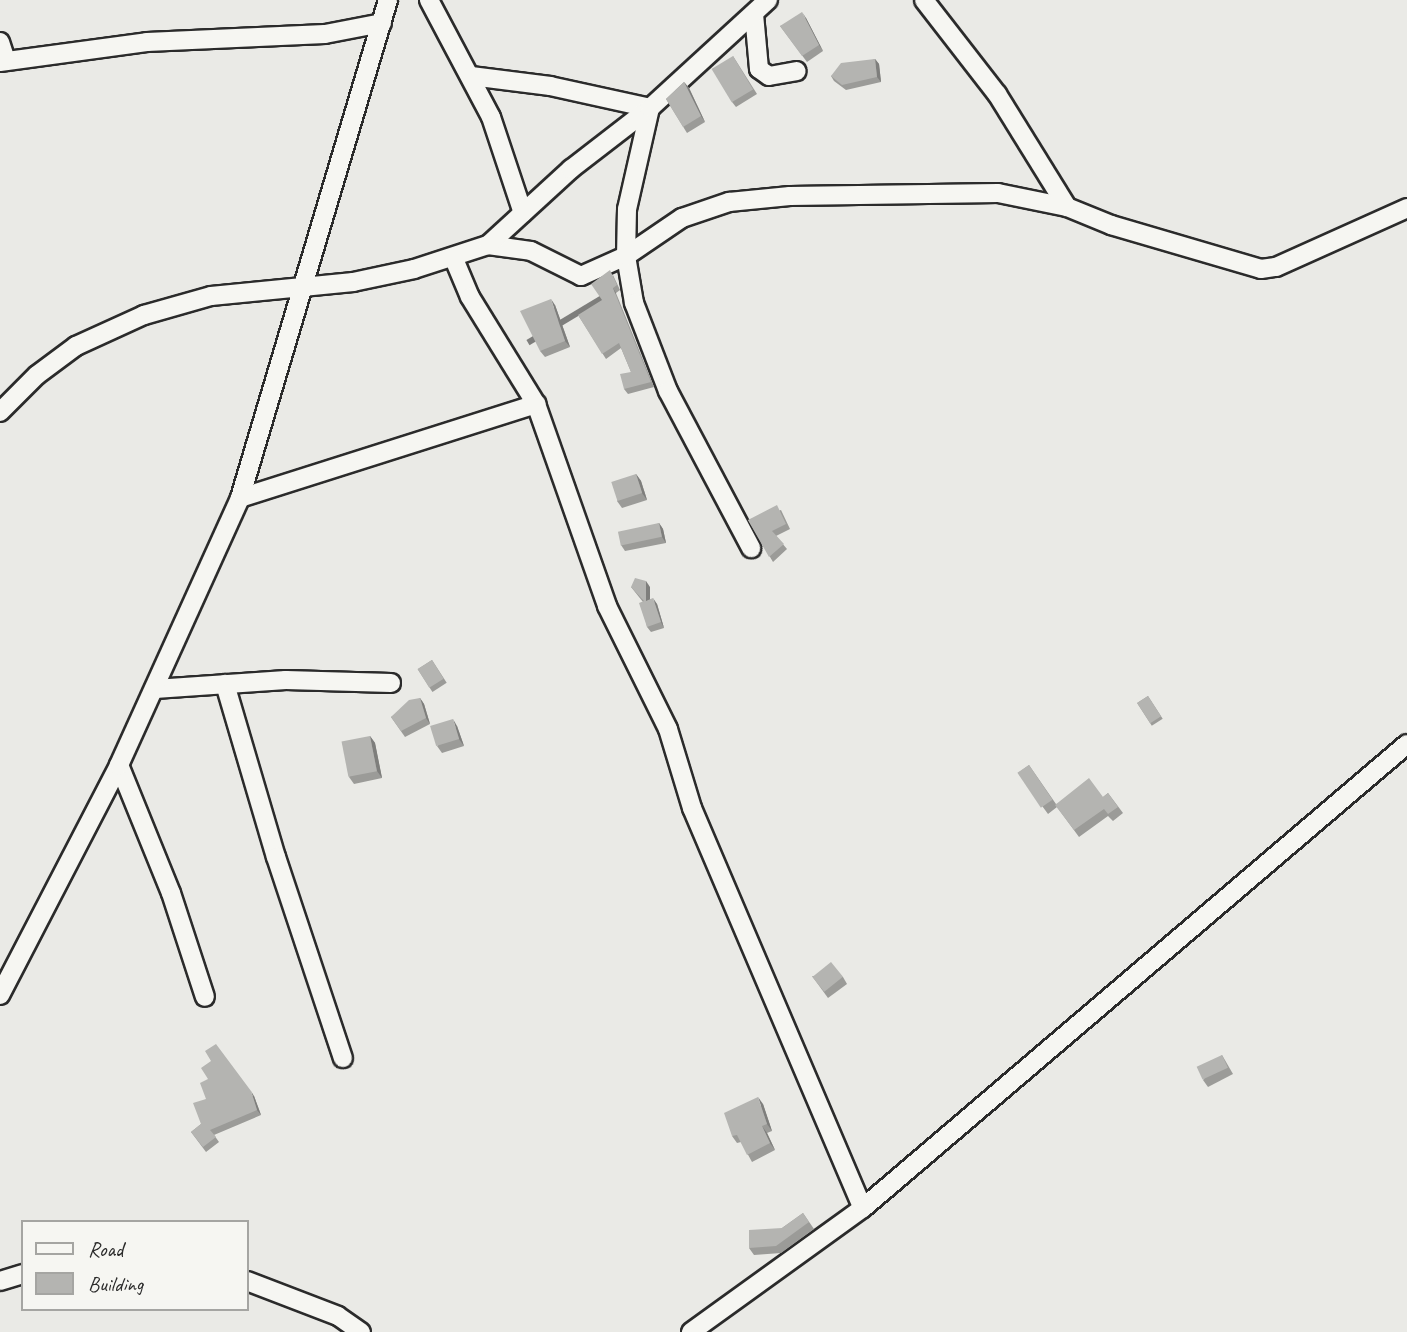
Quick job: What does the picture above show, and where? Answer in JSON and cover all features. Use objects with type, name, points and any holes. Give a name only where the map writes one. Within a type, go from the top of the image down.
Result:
[{"type":"street","points":[[0,995],[119,765],[240,498],[388,0]]},
{"type":"street","points":[[429,0],[491,117],[523,213]]},
{"type":"street","points":[[0,412],[37,374],[76,346],[144,315],[211,296],[353,282],[454,259],[488,245],[650,108],[768,0]]},
{"type":"street","points":[[925,0],[997,94],[1067,206]]},
{"type":"street","points":[[754,14],[759,69],[769,76],[797,71]]},
{"type":"street","points":[[0,42],[3,61],[147,43],[326,34],[382,23]]},
{"type":"street","points":[[471,76],[550,86],[650,108]]},
{"type":"street","points":[[650,108],[627,209],[626,256],[634,303],[668,391],[751,548]]},
{"type":"street","points":[[488,245],[531,251],[581,276],[626,256],[702,209],[755,197],[998,194],[1067,206],[1111,225],[1261,269],[1276,267],[1407,208]]},
{"type":"street","points":[[454,259],[470,297],[536,404],[607,606],[668,729],[692,808],[863,1209]]},
{"type":"street","points":[[240,498],[536,404]]},
{"type":"street","points":[[155,689],[286,680],[391,683]]},
{"type":"street","points":[[225,684],[276,857],[343,1058]]},
{"type":"street","points":[[691,1332],[863,1209],[1407,744]]},
{"type":"street","points":[[119,765],[171,893],[205,997]]},
{"type":"street","points":[[0,1281],[21,1274]]},
{"type":"street","points":[[248,1282],[338,1316],[361,1332]]},
{"type":"building","points":[[802,12],[819,45],[802,56],[780,26]]},
{"type":"building","points":[[733,56],[753,89],[732,102],[712,69]]},
{"type":"building","points":[[875,59],[877,77],[842,85],[831,76],[841,63]]},
{"type":"building","points":[[684,82],[701,116],[683,127],[666,99]]},
{"type":"building","points":[[610,270],[617,285],[613,288],[651,382],[624,389],[620,374],[631,372],[619,343],[602,354],[578,315],[602,300],[591,284]]},
{"type":"building","points":[[551,299],[565,341],[540,351],[520,311]]},
{"type":"building","points":[[636,474],[642,493],[617,501],[611,482]]},
{"type":"building","points":[[777,505],[786,524],[772,531],[784,544],[769,557],[748,520]]},
{"type":"building","points":[[659,523],[662,537],[621,545],[618,532]]},
{"type":"building","points":[[635,578],[646,581],[646,601],[653,598],[661,622],[647,627],[639,603],[644,601],[631,587]]},
{"type":"building","points":[[432,660],[444,679],[429,688],[418,669]]},
{"type":"building","points":[[1148,696],[1161,716],[1150,723],[1137,703]]},
{"type":"building","points":[[420,698],[426,718],[401,731],[391,717],[409,700]]},
{"type":"building","points":[[453,719],[459,739],[436,746],[430,726]]},
{"type":"building","points":[[370,736],[377,771],[348,777],[342,742]]},
{"type":"building","points":[[1029,765],[1052,800],[1041,808],[1017,773]]},
{"type":"building","points":[[1089,778],[1103,797],[1108,793],[1118,807],[1108,814],[1104,809],[1074,830],[1055,805]]},
{"type":"building","points":[[831,962],[843,977],[824,992],[812,977]]},
{"type":"building","points":[[216,1044],[251,1091],[257,1110],[210,1130],[216,1137],[203,1147],[191,1132],[201,1124],[193,1103],[206,1099],[200,1083],[208,1079],[201,1068],[211,1061],[205,1051]]},
{"type":"building","points":[[1222,1055],[1228,1068],[1203,1080],[1197,1067]]},
{"type":"building","points":[[758,1097],[767,1124],[762,1126],[770,1143],[747,1155],[737,1135],[732,1136],[724,1113]]},
{"type":"building","points":[[803,1213],[809,1222],[776,1246],[749,1248],[749,1230],[782,1228]]}]
